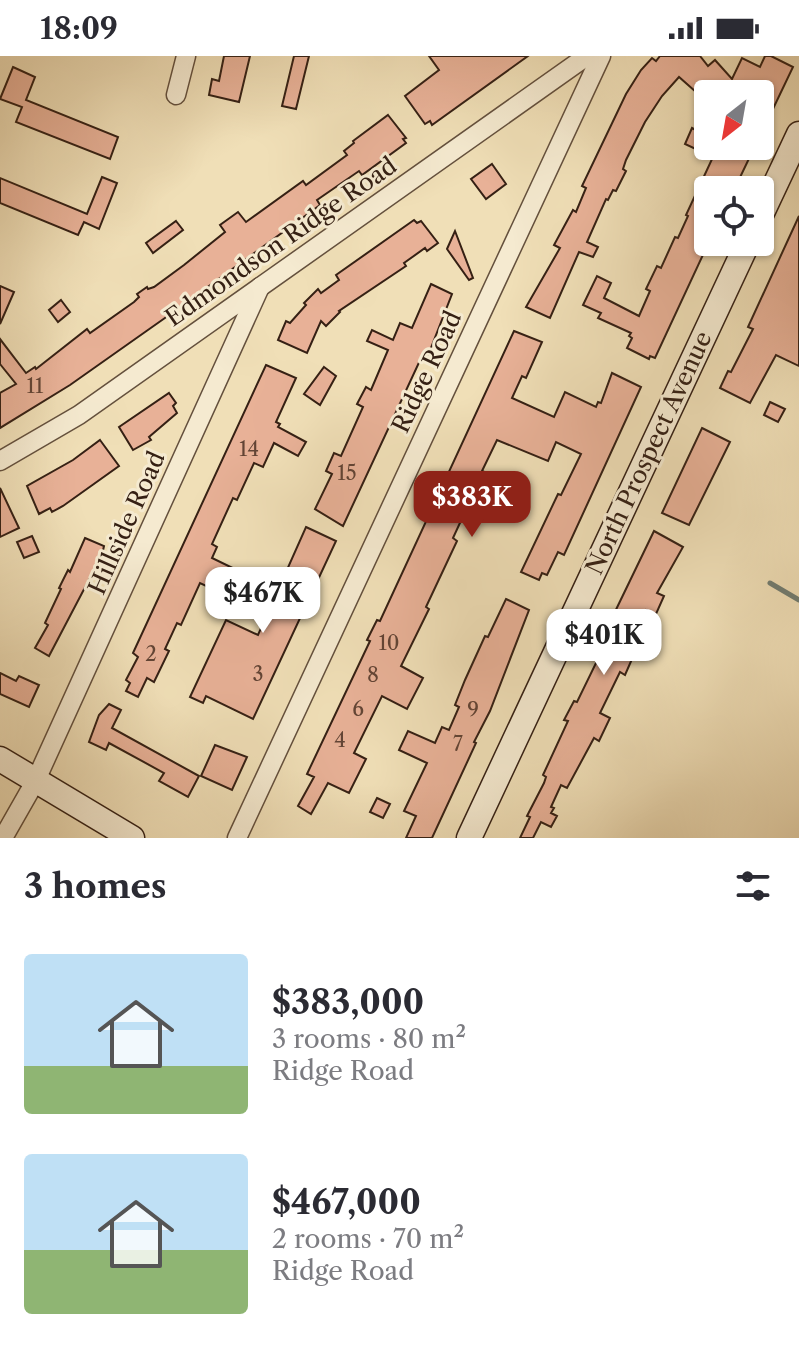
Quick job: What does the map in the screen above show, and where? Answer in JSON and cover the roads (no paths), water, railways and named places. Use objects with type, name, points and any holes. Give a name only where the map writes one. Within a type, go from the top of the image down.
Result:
[{"type":"street","points":[[176,95],[186,56]]},
{"type":"street","name":"Edmondson Ridge Road","points":[[0,461],[79,415],[587,56]]},
{"type":"street","name":"Ridge Road","points":[[237,838],[601,56]]},
{"type":"street","points":[[774,187],[799,134]]},
{"type":"street","name":"North Prospect Avenue","points":[[469,838],[741,256]]},
{"type":"street","name":"Hillside Road","points":[[3,838],[36,780],[261,285]]},
{"type":"street","points":[[0,759],[132,838]]},
{"type":"waterway","points":[[770,583],[799,600]]}]
